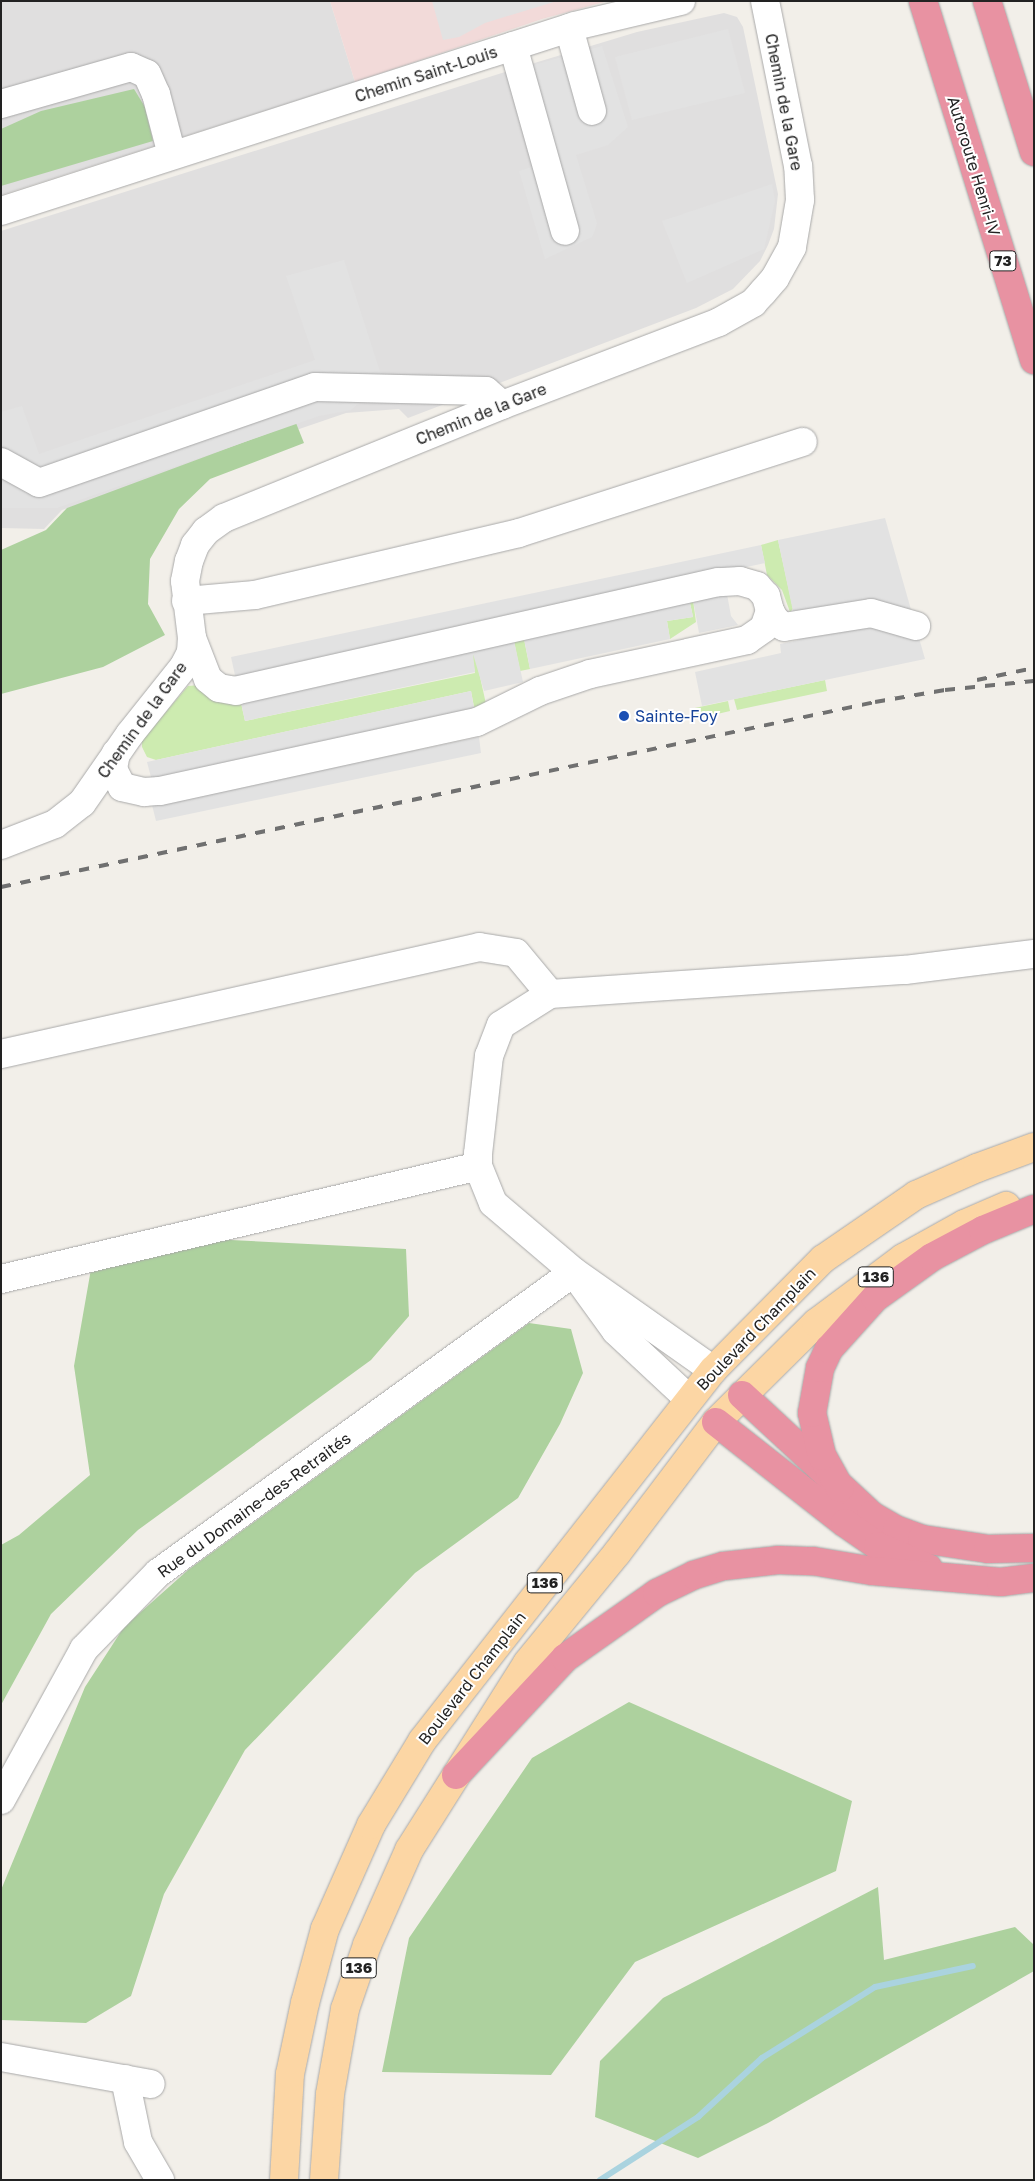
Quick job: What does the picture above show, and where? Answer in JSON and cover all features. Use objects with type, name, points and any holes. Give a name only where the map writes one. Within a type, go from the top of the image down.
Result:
[{"type":"highway","name":"Autoroute Henri-IV","points":[[923,1],[1034,360]]},
{"type":"highway","points":[[987,1],[1034,152]]},
{"type":"highway","points":[[840,1488],[822,1456],[812,1412],[820,1368],[829,1349],[855,1318],[898,1280],[932,1257],[983,1230],[1034,1209]]},
{"type":"highway","points":[[742,1395],[871,1515],[922,1539],[988,1549],[1034,1548]]},
{"type":"highway","points":[[716,1422],[818,1504],[878,1546],[933,1570],[969,1579]]},
{"type":"highway","points":[[456,1776],[565,1658],[657,1593],[694,1575],[755,1562],[813,1561],[873,1571],[1001,1582],[1034,1578]]},
{"type":"main road","name":"Boulevard Champlain","points":[[284,2180],[290,2074],[305,2003],[325,1928],[371,1825],[422,1741],[713,1370],[823,1259],[870,1224],[916,1195],[977,1168],[1034,1147]]},
{"type":"main road","name":"136","points":[[324,2180],[330,2094],[345,2009],[367,1945],[409,1850],[527,1663],[617,1553],[716,1422],[816,1323],[903,1258],[964,1224],[1034,1196]]},
{"type":"main road","points":[[713,1370],[742,1395]]},
{"type":"main road","points":[[689,1399],[716,1422]]},
{"type":"street","name":"Chemin Saint-Louis","points":[[1,211],[570,28],[681,1]]},
{"type":"street","name":"Chemin de la Gare","points":[[1,845],[55,824],[82,802],[116,753],[184,666],[191,652],[192,638],[185,581],[195,544],[224,518],[502,405],[719,322],[752,303],[775,278],[792,247],[800,200],[798,166],[765,1]]},
{"type":"street","points":[[570,28],[592,111]]},
{"type":"street","points":[[513,46],[565,231]]},
{"type":"street","points":[[1,104],[131,67],[147,74],[156,94],[172,155]]},
{"type":"street","points":[[1,462],[39,483],[315,387],[486,392],[502,405]]},
{"type":"street","points":[[186,601],[255,595],[519,532],[803,442]]},
{"type":"street","points":[[192,638],[208,679],[219,688],[236,691],[718,582],[740,581],[757,586],[766,596],[770,611],[775,620],[784,626],[871,613],[916,626]]},
{"type":"street","points":[[116,753],[113,769],[122,786],[144,792],[160,791],[476,722],[540,691],[590,674],[747,640],[764,628],[770,611]]},
{"type":"street","points":[[1,1054],[479,947],[516,953],[550,994]]},
{"type":"street","points":[[713,1370],[574,1272],[493,1203],[478,1166],[489,1056],[501,1025],[550,994],[904,970],[1034,954]]},
{"type":"street","points":[[1,1279],[478,1166]]},
{"type":"street","points":[[574,1272],[616,1331],[689,1399]]},
{"type":"street","name":"Rue du Domaine-des-Retraités","points":[[1,1800],[84,1649],[158,1573],[574,1272]]},
{"type":"street","points":[[1,2057],[138,2081],[138,2142],[160,2180]]},
{"type":"shaded area","points":[[1,1],[330,1],[355,82],[1,195]]},
{"type":"shaded area","points":[[330,1],[608,1],[542,19],[355,82]]},
{"type":"shaded area","points":[[432,1],[557,1],[485,23],[459,37],[443,40]]},
{"type":"shaded area","points":[[724,13],[737,17],[743,27],[778,194],[774,229],[768,245],[760,261],[733,289],[696,308],[408,418],[399,409],[346,413],[62,510],[44,529],[1,528],[1,231],[637,32]]},
{"type":"shaded area","points":[[728,29],[745,93],[632,120],[615,57]]},
{"type":"shaded area","points":[[602,46],[628,127],[608,145],[576,155],[597,223],[595,230],[592,237],[545,259],[519,171],[535,166],[508,72]]},
{"type":"shaded area","points":[[772,184],[775,201],[764,249],[687,283],[662,221]]},
{"type":"shaded area","points":[[344,260],[383,381],[351,410],[319,416],[57,508],[1,508],[1,412],[22,406],[39,454],[315,360],[286,276]]},
{"type":"shaded area","points":[[885,518],[925,659],[702,706],[695,672],[781,653],[780,644],[799,640],[778,540]]},
{"type":"shaded area","points":[[761,545],[765,563],[723,572],[731,616],[738,625],[699,633],[693,600],[689,598],[693,617],[667,621],[670,639],[530,669],[523,634],[513,636],[523,682],[484,691],[473,654],[475,672],[245,721],[231,657]]},
{"type":"shaded area","points":[[471,691],[474,708],[152,781],[147,762]]},
{"type":"shaded area","points":[[479,737],[481,753],[156,821],[152,805]]},
{"type":"green space","points":[[134,89],[145,107],[153,141],[1,186],[1,129],[41,111]]},
{"type":"green space","points":[[296,423],[304,443],[210,479],[179,509],[150,559],[148,604],[165,635],[103,667],[1,694],[1,550],[46,530],[67,508]]},
{"type":"green space","points":[[778,540],[793,609],[790,612],[782,590],[767,575],[761,545]]},
{"type":"green space","points":[[689,598],[693,600],[696,622],[670,639],[667,621],[693,617]]},
{"type":"green space","points":[[523,634],[530,669],[520,671],[513,636]]},
{"type":"green space","points":[[475,654],[486,704],[474,707],[471,691],[156,760],[147,757],[142,747],[142,740],[188,686],[200,685],[241,703],[245,721],[475,673],[472,655]]},
{"type":"green space","points":[[825,680],[827,691],[737,710],[734,699]]},
{"type":"green space","points":[[728,701],[730,711],[692,720],[690,709]]},
{"type":"green space","points":[[211,1239],[406,1249],[409,1316],[371,1360],[138,1530],[51,1614],[1,1705],[1,1545],[19,1535],[90,1475],[74,1366],[91,1269]]},
{"type":"green space","points":[[529,1323],[571,1329],[583,1373],[560,1424],[518,1498],[415,1573],[245,1750],[164,1894],[131,1996],[86,2023],[1,2020],[1,1890],[85,1687],[124,1627],[188,1570]]},
{"type":"green space","points":[[629,1702],[852,1801],[836,1871],[635,1962],[551,2075],[382,2072],[409,1938],[532,1758]]},
{"type":"green space","points":[[878,1887],[884,1960],[1015,1927],[1034,1945],[1034,1971],[768,2123],[698,2158],[595,2117],[600,2061],[663,1998]]},
{"type":"waterway","points":[[600,2180],[698,2117],[762,2058],[875,1987],[973,1966]]},
{"type":"railway","points":[[977,680],[1034,668]]},
{"type":"railway","points":[[1,887],[875,702],[945,690],[1034,681]]},
{"type":"place","name":"Sainte-Foy","points":[[624,716]]}]
